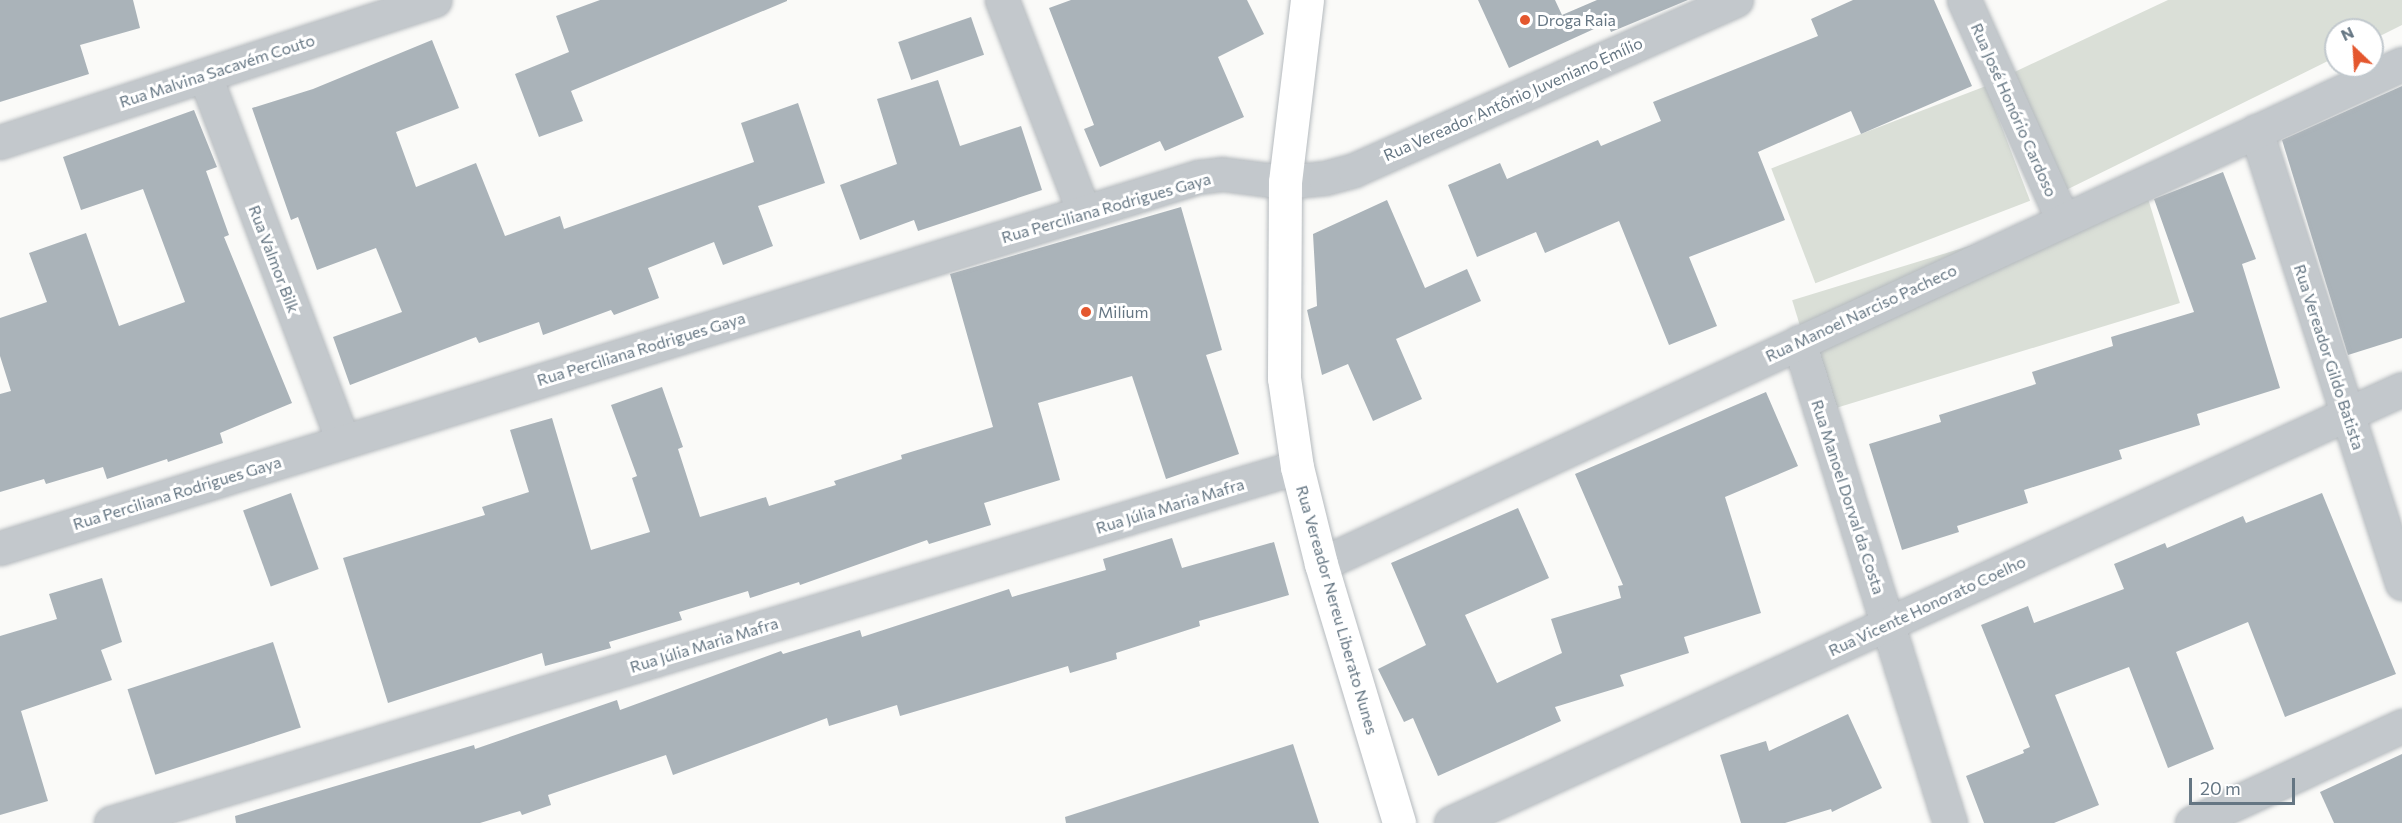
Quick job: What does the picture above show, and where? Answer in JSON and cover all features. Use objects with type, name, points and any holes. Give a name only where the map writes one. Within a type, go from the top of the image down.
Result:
[{"type":"main road","name":"Rua Vereador Nereu Liberato Nunes","points":[[1307,0],[1285,182],[1284,378],[1297,467],[1321,564],[1399,823]]},
{"type":"street","name":"Rua Malvina Sacavém Couto","points":[[0,142],[434,0]]},
{"type":"street","points":[[1002,0],[1084,212]]},
{"type":"street","name":"Rua Vereador Antônio Juveniano Emílio","points":[[1285,182],[1325,178],[1354,170],[1736,0]]},
{"type":"street","name":"Rua José Honório Cardoso","points":[[1964,0],[2063,220]]},
{"type":"street","name":"Rua Manoel Narciso Pacheco","points":[[1321,564],[2402,64]]},
{"type":"street","name":"Rua Valmor Bilk","points":[[205,76],[343,441]]},
{"type":"street","name":"Rua Vereador Gildo Batista","points":[[2256,131],[2402,583]]},
{"type":"street","name":"Rua Perciliana Rodrigues Gaya","points":[[0,548],[1198,177],[1222,174],[1285,182]]},
{"type":"street","name":"Rua Manoel Dorval da Costa","points":[[1799,342],[1950,823]]},
{"type":"street","name":"Rua Vicente Honorato Coelho","points":[[1451,823],[2402,389]]},
{"type":"street","name":"Rua Júlia Maria Mafra","points":[[111,823],[1297,467]]},
{"type":"street","points":[[2192,823],[2402,726]]},
{"type":"shaded area","points":[[2168,0],[2402,0],[2402,25],[2384,34],[2384,18],[2324,18],[2324,63],[2062,192],[2006,76]]},
{"type":"shaded area","points":[[1986,86],[2030,201],[1815,283],[1771,168]]},
{"type":"shaded area","points":[[2146,192],[2180,303],[1826,411],[1792,300]]},
{"type":"building","points":[[0,0],[133,0],[140,28],[80,45],[89,74],[0,102]]},
{"type":"building","points":[[600,0],[787,1],[571,91],[583,121],[539,137],[515,74],[569,52],[556,16]]},
{"type":"building","points":[[1071,0],[1247,0],[1264,34],[1218,57],[1244,117],[1165,151],[1160,141],[1100,167],[1084,129],[1094,125],[1049,8]]},
{"type":"building","name":"Droga Raia","points":[[1478,0],[1555,0],[1562,15],[1597,0],[1688,0],[1611,32],[1607,23],[1509,68]]},
{"type":"building","points":[[1853,0],[1934,0],[1972,86],[1861,134],[1851,111],[1758,152],[1785,220],[1689,257],[1717,326],[1669,345],[1619,221],[1545,253],[1536,232],[1477,257],[1448,185],[1500,163],[1507,179],[1598,140],[1601,146],[1661,121],[1653,102],[1818,36],[1811,19]]},
{"type":"building","points":[[971,17],[984,55],[911,80],[898,42]]},
{"type":"building","points":[[432,40],[459,108],[396,132],[416,187],[476,163],[505,236],[560,216],[564,229],[754,162],[741,123],[798,103],[825,183],[758,206],[773,246],[723,265],[714,242],[648,268],[659,298],[614,315],[611,310],[543,335],[539,322],[479,343],[476,337],[350,385],[333,337],[402,312],[376,248],[317,270],[298,217],[291,220],[252,108],[313,89]]},
{"type":"building","points":[[938,80],[960,146],[1021,126],[1042,190],[918,231],[914,220],[860,240],[840,185],[897,164],[877,99]]},
{"type":"building","points":[[2402,86],[2402,338],[2348,355],[2282,140]]},
{"type":"building","points":[[194,110],[217,167],[206,171],[229,235],[224,237],[292,403],[220,433],[223,443],[168,462],[167,459],[107,479],[103,467],[46,484],[44,479],[0,492],[0,394],[11,391],[0,356],[0,318],[47,302],[29,253],[86,233],[119,326],[185,302],[143,189],[81,210],[63,157]]},
{"type":"building","points":[[2223,172],[2256,259],[2242,264],[2280,388],[2197,414],[2200,425],[2119,450],[2122,459],[2024,490],[2028,503],[1957,526],[1959,532],[1902,550],[1869,444],[1941,422],[1939,415],[2036,384],[2032,372],[2113,346],[2111,337],[2194,312],[2154,199]]},
{"type":"building","points":[[1387,200],[1425,288],[1467,269],[1481,301],[1396,339],[1422,399],[1373,421],[1348,364],[1322,375],[1307,310],[1317,306],[1313,234]]},
{"type":"building","points":[[1181,207],[1222,350],[1206,355],[1239,454],[1166,479],[1132,376],[1038,403],[1060,480],[984,503],[991,525],[929,544],[927,540],[800,585],[799,582],[750,598],[748,591],[679,612],[682,620],[609,642],[611,648],[545,666],[542,653],[388,703],[343,558],[485,515],[482,507],[529,492],[510,430],[552,418],[591,550],[650,532],[632,478],[637,476],[611,405],[662,387],[683,447],[678,449],[700,517],[766,497],[769,506],[836,485],[834,481],[902,459],[901,455],[993,427],[950,274]]},
{"type":"building","points":[[1766,392],[1798,466],[1725,497],[1761,613],[1684,637],[1689,653],[1620,675],[1624,686],[1555,707],[1561,721],[1438,776],[1413,718],[1404,722],[1378,669],[1426,645],[1391,563],[1518,508],[1549,578],[1465,615],[1497,683],[1562,653],[1551,619],[1621,598],[1618,586],[1623,585],[1575,474]]},
{"type":"building","points":[[291,493],[319,569],[271,587],[243,510]]},
{"type":"building","points":[[2322,493],[2396,674],[2285,717],[2248,622],[2176,652],[2214,749],[2168,768],[2129,667],[2055,695],[2099,805],[2054,823],[1984,823],[1966,776],[2024,753],[2023,750],[2030,747],[1981,625],[2028,606],[2034,623],[2124,589],[2114,564],[2165,543],[2167,548],[2243,516],[2246,523]]},
{"type":"building","points":[[1172,538],[1182,568],[1274,542],[1289,595],[1199,621],[1200,626],[1116,653],[1117,659],[1070,673],[1068,666],[900,716],[897,705],[829,726],[827,718],[673,775],[666,755],[548,795],[551,805],[522,815],[520,811],[480,823],[236,823],[235,816],[474,745],[475,749],[617,700],[620,710],[781,651],[783,654],[860,630],[862,637],[1009,589],[1012,597],[1106,570],[1103,559]]},
{"type":"building","points":[[102,578],[122,642],[101,650],[112,680],[21,711],[48,801],[0,815],[0,636],[57,619],[49,594]]},
{"type":"building","points":[[273,642],[301,728],[155,775],[127,689]]},
{"type":"building","points":[[1848,714],[1882,788],[1832,812],[1831,809],[1785,823],[1741,823],[1720,755],[1766,741],[1769,751]]},
{"type":"building","points":[[1293,744],[1319,823],[1066,823],[1065,817]]},
{"type":"building","points":[[2402,754],[2402,823],[2334,823],[2320,792]]},
{"type":"place","name":"Droga Raia","points":[[1525,20]]},
{"type":"place","name":"Milium","points":[[1086,312]]}]
